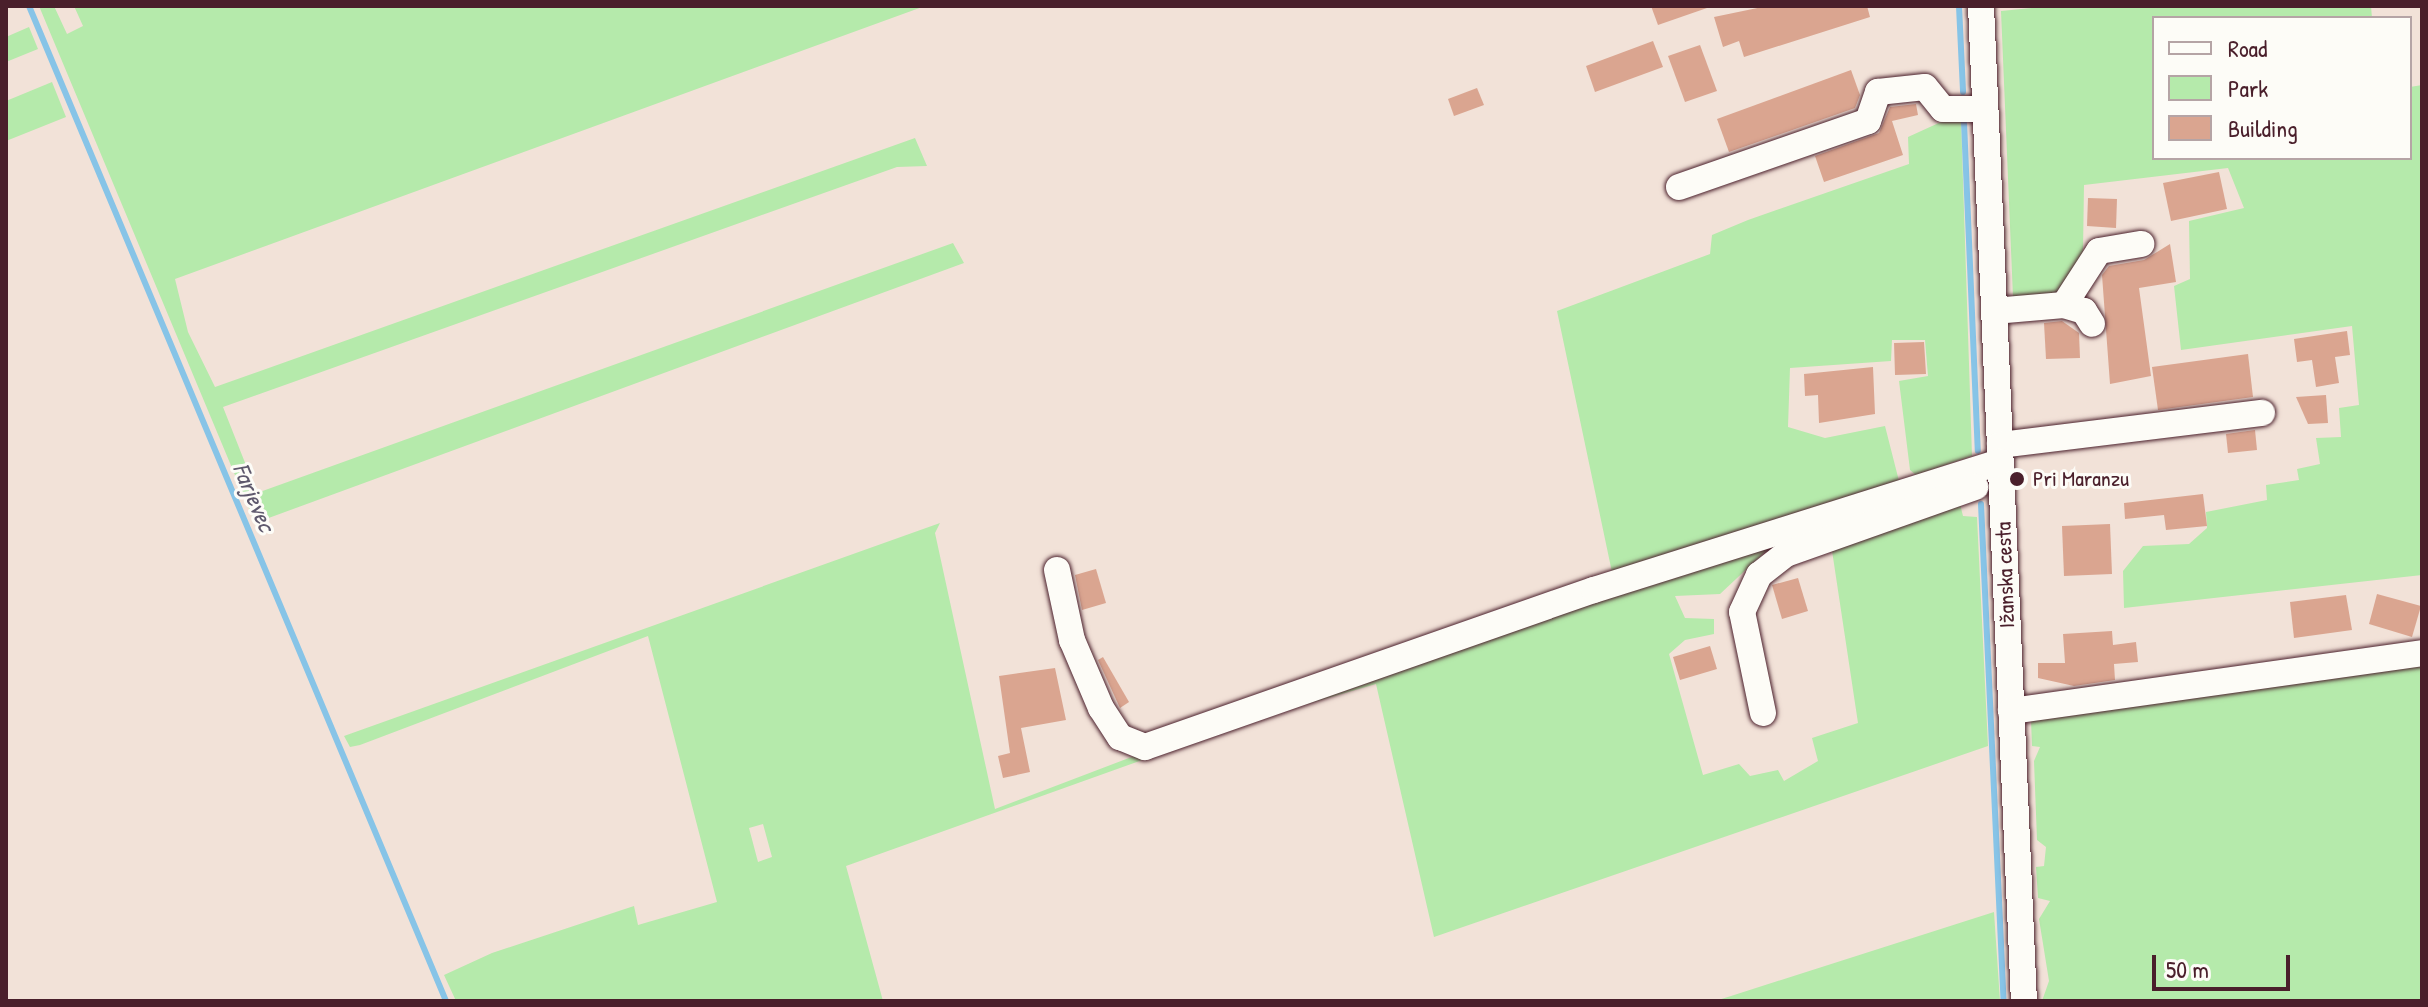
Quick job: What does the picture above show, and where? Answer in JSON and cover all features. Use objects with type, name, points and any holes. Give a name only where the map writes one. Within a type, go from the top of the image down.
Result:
[{"type":"street","name":"Ižanska cesta","points":[[1981,6],[2024,1001]]},
{"type":"street","points":[[1679,187],[1868,121],[1878,92],[1925,87],[1943,109],[1985,109]]},
{"type":"street","points":[[2064,305],[2099,251],[2141,244]]},
{"type":"street","points":[[1994,311],[2064,305],[2084,311],[2092,324]]},
{"type":"street","points":[[1057,570],[1072,640],[1101,708],[1120,737],[1145,747],[1594,590],[2000,462],[2262,413]]},
{"type":"street","points":[[1763,713],[1742,612],[1759,575],[1786,554],[2000,462]]},
{"type":"street","points":[[2011,711],[2422,653]]},
{"type":"green space","points":[[39,6],[54,6],[67,34],[83,26],[74,6],[925,6],[175,279],[188,332],[215,387],[915,138],[927,166],[897,167],[223,407],[257,493],[953,243],[964,263],[255,523]]},
{"type":"green space","points":[[2052,6],[2371,6],[2372,16],[2152,16],[2152,160],[2412,160],[2412,87],[2422,85],[2422,575],[2124,608],[2123,571],[2143,546],[2189,544],[2207,528],[2206,512],[2267,500],[2266,485],[2299,480],[2297,469],[2320,464],[2316,438],[2341,437],[2339,408],[2359,405],[2352,326],[2181,350],[2174,286],[2190,279],[2189,221],[2244,208],[2228,168],[2084,185],[2083,252],[2069,293],[2013,297],[2001,11]]},
{"type":"green space","points":[[29,27],[38,49],[6,62],[6,37]]},
{"type":"green space","points":[[52,82],[66,117],[6,141],[6,101]]},
{"type":"green space","points":[[1954,116],[1961,119],[1972,456],[1916,475],[1910,470],[1899,381],[1928,376],[1925,340],[1892,340],[1891,361],[1790,368],[1788,427],[1825,438],[1885,426],[1899,481],[1613,577],[1557,311],[1710,254],[1712,235],[1909,164],[1908,137]]},
{"type":"green space","points":[[1959,500],[1963,516],[1977,517],[1988,746],[1434,937],[1376,684],[1280,712],[1411,655],[1841,523],[1768,549],[1720,594],[1675,596],[1685,618],[1714,619],[1714,634],[1685,640],[1669,654],[1703,775],[1739,764],[1750,776],[1778,770],[1784,781],[1818,761],[1812,738],[1858,723],[1831,544]]},
{"type":"green space","points":[[940,523],[935,533],[995,809],[1142,753],[1229,729],[846,866],[883,1001],[456,1001],[444,975],[492,953],[634,906],[638,925],[717,902],[648,636],[360,745],[350,747],[344,736]],"holes":[[[763,824],[772,857],[758,862],[749,828]]]},
{"type":"green space","points":[[2422,662],[2422,1001],[2042,1001],[2049,981],[2039,919],[2050,901],[2038,898],[2036,867],[2044,866],[2046,847],[2037,840],[2034,761],[2040,747],[2032,746],[2031,720]]},
{"type":"green space","points":[[1994,912],[2000,1001],[1715,1001],[1731,996]]},
{"type":"building","points":[[1651,6],[1706,6],[1707,8],[1658,25]]},
{"type":"building","points":[[1767,6],[1867,6],[1870,17],[1744,57],[1739,41],[1723,47],[1714,17]]},
{"type":"building","points":[[1653,41],[1663,67],[1595,92],[1586,66]]},
{"type":"building","points":[[1700,45],[1717,91],[1685,102],[1668,56]]},
{"type":"building","points":[[1851,70],[1860,95],[1855,108],[1729,152],[1717,119]]},
{"type":"building","points":[[1477,88],[1484,105],[1454,116],[1448,99]]},
{"type":"building","points":[[1916,104],[1918,115],[1892,121],[1903,155],[1824,182],[1815,156],[1879,133],[1890,107]]},
{"type":"building","points":[[2219,172],[2227,209],[2171,221],[2163,183]]},
{"type":"building","points":[[2088,198],[2117,199],[2116,228],[2087,226]]},
{"type":"building","points":[[2170,244],[2176,282],[2139,288],[2151,376],[2110,384],[2102,275],[2109,266],[2144,260]]},
{"type":"building","points":[[2062,321],[2079,333],[2080,358],[2046,359],[2044,323]]},
{"type":"building","points":[[2347,331],[2350,355],[2335,357],[2339,383],[2316,387],[2312,360],[2297,362],[2294,339]]},
{"type":"building","points":[[1924,342],[1926,374],[1895,375],[1894,343]]},
{"type":"building","points":[[2248,354],[2253,397],[2158,410],[2152,367]]},
{"type":"building","points":[[1873,367],[1875,414],[1819,423],[1818,395],[1805,396],[1804,374]]},
{"type":"building","points":[[2326,395],[2328,423],[2308,424],[2296,397]]},
{"type":"building","points":[[2255,430],[2257,450],[2228,453],[2226,434]]},
{"type":"building","points":[[2203,494],[2207,526],[2166,530],[2164,515],[2125,519],[2124,503]]},
{"type":"building","points":[[2110,524],[2112,574],[2064,576],[2062,526]]},
{"type":"building","points":[[1096,569],[1106,603],[1082,610],[1075,575]]},
{"type":"building","points":[[1798,578],[1808,611],[1782,619],[1772,585]]},
{"type":"building","points":[[2377,594],[2421,606],[2412,637],[2369,624]]},
{"type":"building","points":[[2346,595],[2352,630],[2294,638],[2290,602]]},
{"type":"building","points":[[2112,631],[2113,645],[2136,642],[2138,662],[2114,664],[2115,680],[2074,686],[2038,678],[2038,663],[2065,663],[2063,634]]},
{"type":"building","points":[[1710,646],[1717,669],[1680,680],[1673,657]]},
{"type":"building","points":[[1103,657],[1129,702],[1120,708],[1098,660]]},
{"type":"building","points":[[1055,668],[1066,720],[1021,728],[1030,772],[1003,778],[998,756],[1010,753],[999,676]]},
{"type":"waterway","name":"Farjevec","points":[[29,6],[446,1001]]},
{"type":"waterway","points":[[1959,6],[1963,92]]},
{"type":"waterway","points":[[1964,122],[1978,451]]},
{"type":"waterway","points":[[1981,504],[2004,1001]]},
{"type":"place","name":"Pri Maranzu","points":[[2017,479]]}]
